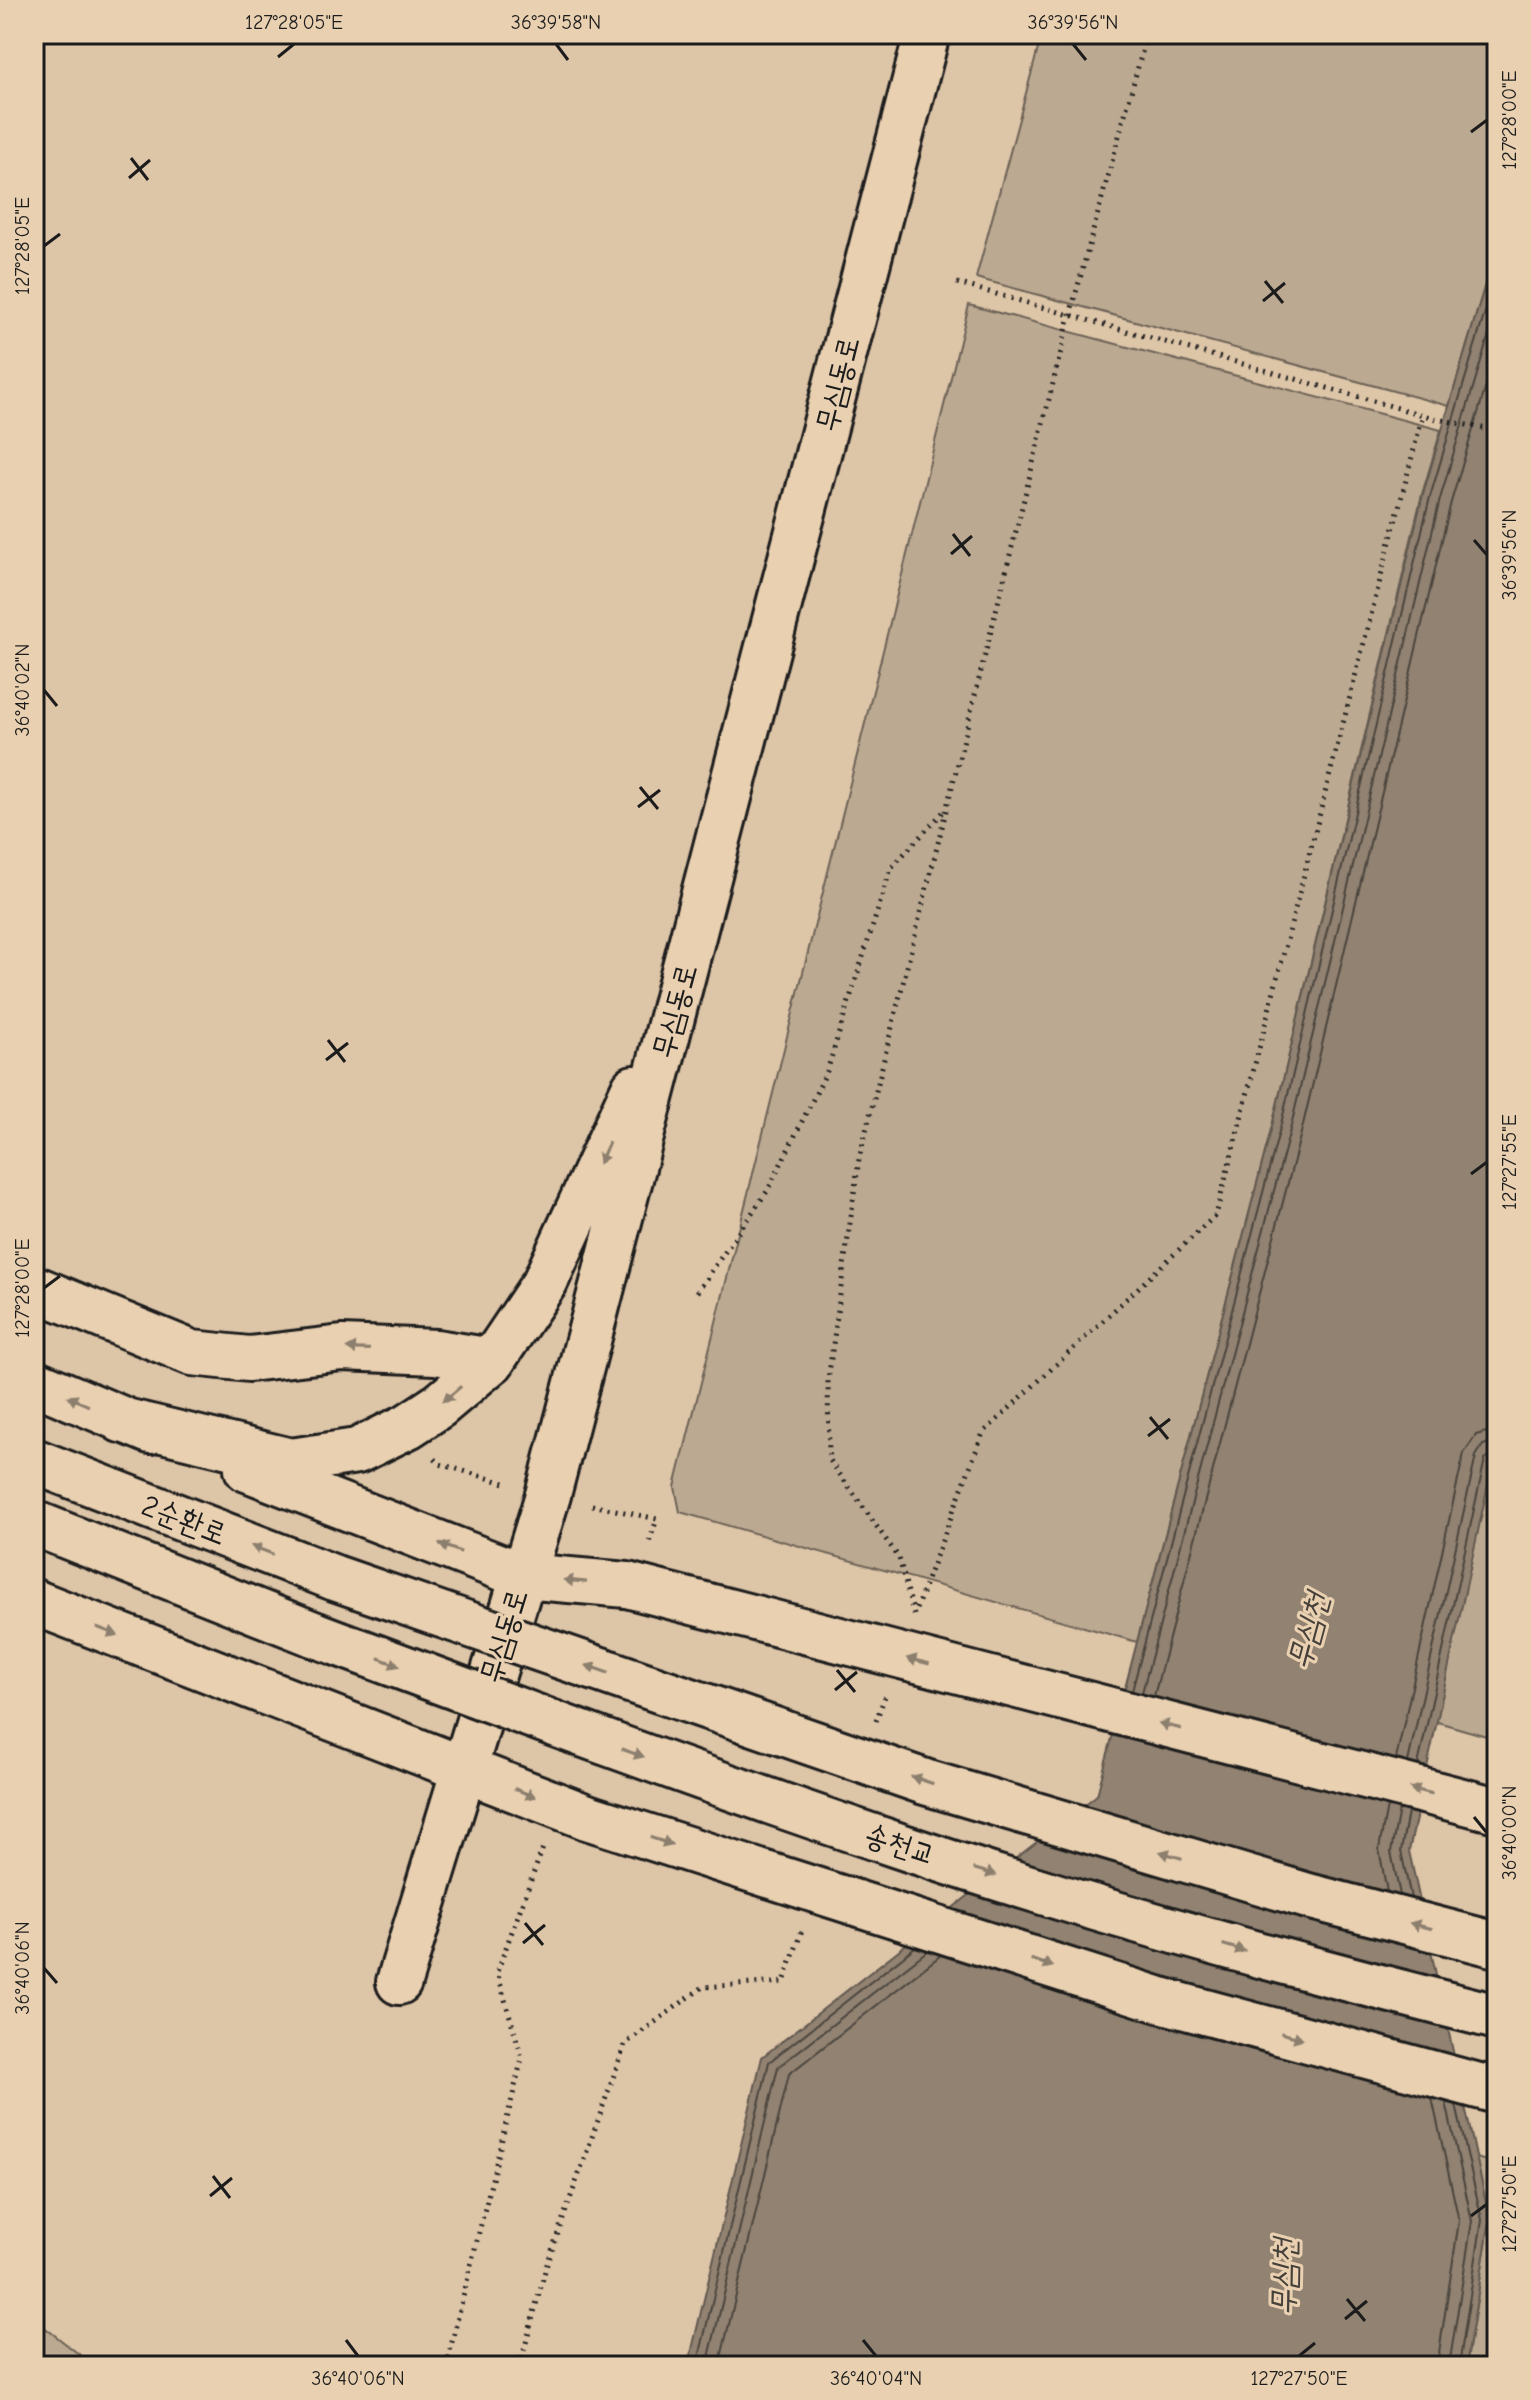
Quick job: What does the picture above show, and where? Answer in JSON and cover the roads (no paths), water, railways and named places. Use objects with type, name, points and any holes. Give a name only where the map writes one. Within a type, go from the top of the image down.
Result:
[{"type":"street","name":"무심동로","points":[[399,1982],[548,1495],[927,34]]},
{"type":"street","points":[[121,1420],[291,1461],[357,1451],[408,1426],[440,1405],[492,1361],[545,1282],[683,981]]},
{"type":"street","points":[[34,1288],[192,1353],[249,1359],[342,1348],[436,1352],[492,1361]]},
{"type":"street","points":[[34,1382],[121,1420],[523,1576],[627,1585],[1497,1810]]},
{"type":"street","name":"2순환로","points":[[34,1461],[335,1578],[925,1782],[1308,1896],[1497,1945]]},
{"type":"street","name":"2순환로","points":[[34,1523],[316,1635]]},
{"type":"street","points":[[34,1602],[573,1812],[1157,1999],[1497,2091]]},
{"type":"street","name":"송천교","points":[[316,1635],[610,1746],[906,1848],[1289,1965],[1497,2017]]},
{"type":"water","name":"무심천","points":[[1497,244],[1497,1443],[1409,1851],[1490,2220],[1466,2366],[688,2366],[762,2057],[1097,1795],[1273,1122],[1423,494]]}]
